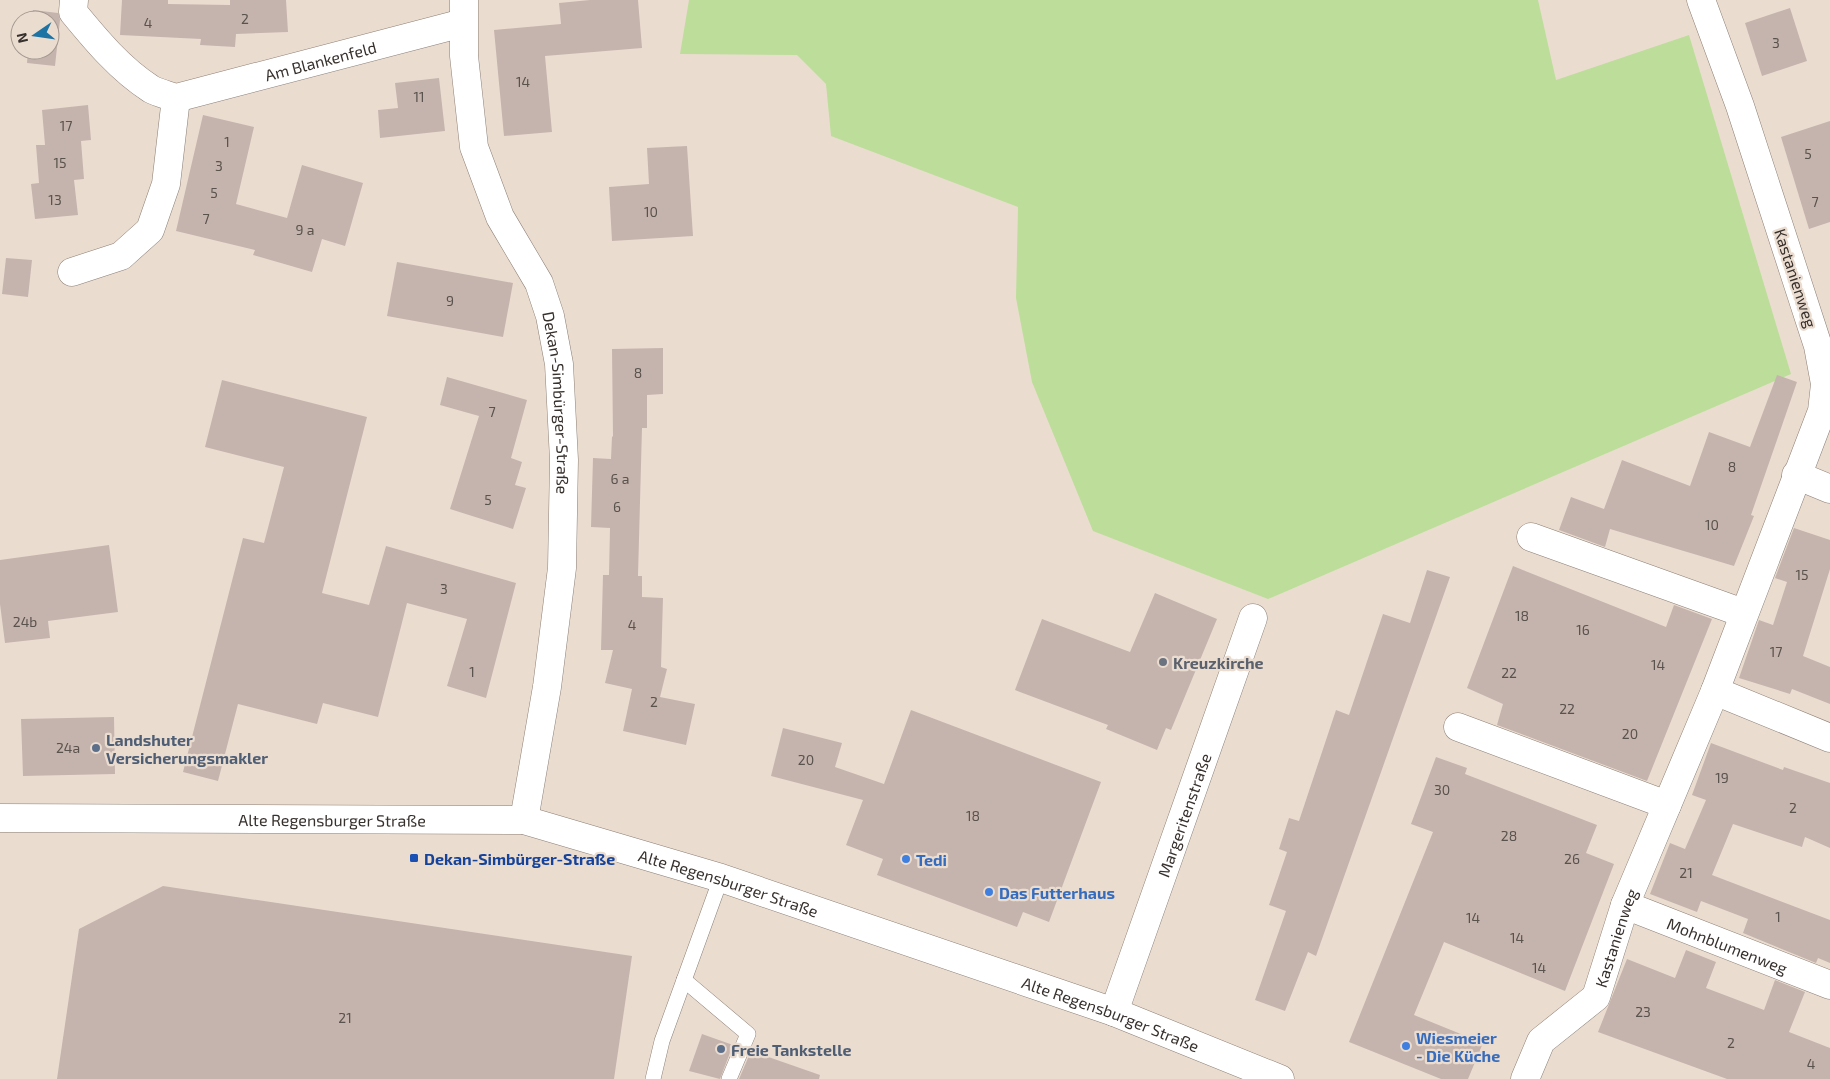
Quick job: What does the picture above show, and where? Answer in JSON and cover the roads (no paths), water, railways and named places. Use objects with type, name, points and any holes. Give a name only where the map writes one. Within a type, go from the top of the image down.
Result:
[{"type":"street","points":[[72,272],[121,256],[150,230],[166,184],[176,98],[152,90],[121,66],[94,38],[73,12],[74,0]]},
{"type":"street","name":"Kastanienweg","points":[[1525,1079],[1541,1041],[1596,997],[1625,906],[1715,691],[1743,613],[1822,411],[1825,384],[1820,355],[1740,106],[1701,0]]},
{"type":"street","name":"Am Blankenfeld","points":[[176,98],[463,12]]},
{"type":"street","name":"Dekan-Simbürger-Straße","points":[[463,12],[474,148],[500,217],[539,283],[550,316],[559,364],[564,460],[562,568],[547,687],[524,820]]},
{"type":"street","points":[[1796,475],[1830,489]]},
{"type":"street","points":[[1531,537],[1743,613]]},
{"type":"street","name":"Margeritenstraße","points":[[1114,1012],[1253,618]]},
{"type":"street","points":[[1715,691],[1830,738]]},
{"type":"street","points":[[1458,727],[1667,805]]},
{"type":"street","name":"Alte Regensburger Straße","points":[[0,818],[524,820],[720,878],[1114,1012],[1280,1079]]},
{"type":"street","name":"Mohnblumenweg","points":[[1625,906],[1830,985]]},
{"type":"lane","points":[[653,1079],[662,1041],[720,878]]},
{"type":"lane","points":[[684,980],[748,1034],[729,1079]]},
{"type":"place","name":"Kreuzkirche","points":[[1163,662]]},
{"type":"place","name":"Landshuter Versicherungsmakler","points":[[96,748]]},
{"type":"place","name":"Dekan-Simbürger-Straße","points":[[414,858]]},
{"type":"place","name":"Tedi","points":[[906,859]]},
{"type":"place","name":"Das Futterhaus","points":[[989,892]]},
{"type":"place","name":"Wiesmeier - Die Küche","points":[[1406,1046]]},
{"type":"place","name":"Freie Tankstelle","points":[[721,1049]]}]
